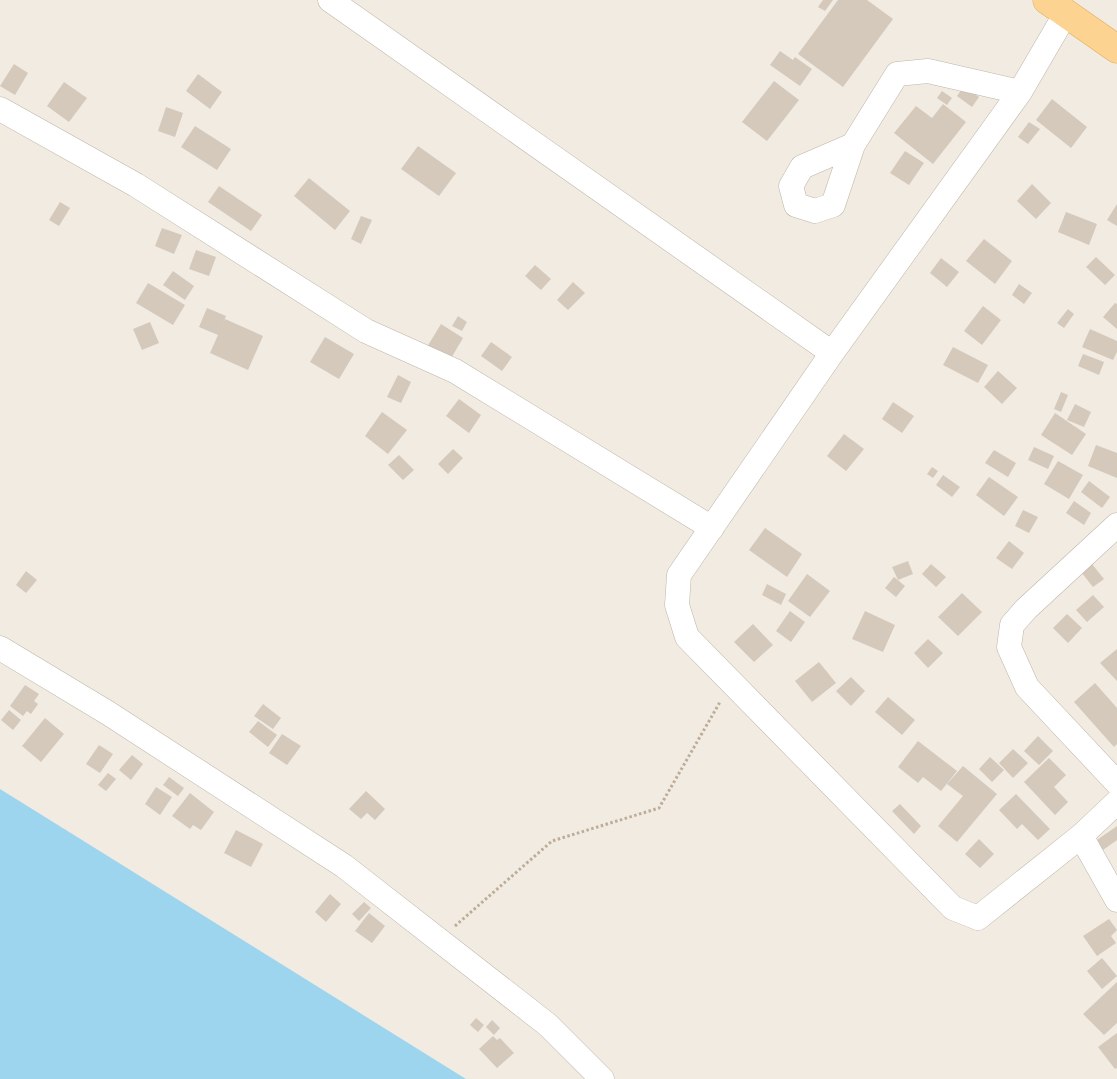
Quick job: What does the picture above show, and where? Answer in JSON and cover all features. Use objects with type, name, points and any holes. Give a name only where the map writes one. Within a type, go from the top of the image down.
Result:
[{"type":"main road","points":[[1057,6],[1117,49]]},
{"type":"street","points":[[330,0],[832,353]]},
{"type":"street","points":[[1057,6],[1020,92],[832,353],[679,575],[677,605],[687,637],[953,908],[978,918],[1081,836],[1117,802]]},
{"type":"street","points":[[853,145],[898,74],[928,71],[1020,92]]},
{"type":"street","points":[[0,109],[136,185],[366,331],[455,371],[712,528]]},
{"type":"street","points":[[1117,525],[1026,609],[1012,626],[1009,647],[1027,687],[1117,783]]},
{"type":"street","points":[[0,648],[108,713],[344,866],[548,1025],[602,1079]]},
{"type":"street","points":[[1081,836],[1117,900]]},
{"type":"path","points":[[439,940],[552,841],[659,808],[731,682]]},
{"type":"water","points":[[0,789],[466,1079],[0,1079]]},
{"type":"building","points":[[823,0],[833,0],[825,11],[818,7]]},
{"type":"building","points":[[838,0],[867,0],[893,19],[843,87],[798,54]]},
{"type":"building","points":[[780,51],[793,60],[795,57],[812,69],[800,86],[770,65]]},
{"type":"building","points":[[14,64],[28,73],[15,95],[0,86]]},
{"type":"building","points":[[198,74],[222,92],[210,109],[186,91]]},
{"type":"building","points":[[774,81],[799,100],[767,141],[742,122]]},
{"type":"building","points":[[64,82],[87,98],[69,122],[47,106]]},
{"type":"building","points":[[964,86],[979,97],[972,107],[957,96]]},
{"type":"building","points":[[942,91],[952,98],[947,105],[937,98]]},
{"type":"building","points":[[1052,99],[1087,127],[1071,148],[1036,120]]},
{"type":"building","points":[[943,104],[966,122],[933,164],[894,133],[916,106],[932,118]]},
{"type":"building","points":[[166,107],[183,113],[175,137],[158,131]]},
{"type":"building","points":[[1029,122],[1040,129],[1028,144],[1018,137]]},
{"type":"building","points":[[195,126],[231,149],[217,170],[181,147]]},
{"type":"building","points":[[418,146],[456,173],[439,196],[401,169]]},
{"type":"building","points":[[905,151],[924,163],[909,185],[890,173]]},
{"type":"building","points":[[309,178],[350,211],[335,230],[294,196]]},
{"type":"building","points":[[1032,184],[1051,203],[1036,219],[1017,201]]},
{"type":"building","points":[[219,186],[262,215],[251,231],[208,202]]},
{"type":"building","points":[[60,202],[70,208],[59,226],[49,220]]},
{"type":"building","points":[[1117,204],[1117,226],[1107,220]]},
{"type":"building","points":[[1066,212],[1097,224],[1089,245],[1058,232]]},
{"type":"building","points":[[361,216],[372,220],[361,244],[351,239]]},
{"type":"building","points":[[162,228],[182,235],[174,254],[155,246]]},
{"type":"building","points":[[984,239],[1012,261],[995,284],[966,261]]},
{"type":"building","points":[[196,250],[216,257],[209,276],[189,269]]},
{"type":"building","points":[[1096,257],[1115,275],[1105,285],[1086,267]]},
{"type":"building","points":[[941,258],[959,272],[947,287],[930,273]]},
{"type":"building","points":[[535,265],[551,279],[541,290],[525,276]]},
{"type":"building","points":[[173,271],[194,286],[185,300],[163,285]]},
{"type":"building","points":[[573,282],[585,293],[568,310],[557,300]]},
{"type":"building","points":[[148,283],[185,305],[173,325],[136,303]]},
{"type":"building","points":[[1019,284],[1032,293],[1024,304],[1012,295]]},
{"type":"building","points":[[1115,303],[1117,304],[1117,329],[1103,317]]},
{"type":"building","points":[[983,306],[1001,320],[982,345],[964,331]]},
{"type":"building","points":[[207,308],[226,316],[222,326],[225,319],[263,336],[248,370],[210,353],[218,335],[199,327]]},
{"type":"building","points":[[1068,309],[1074,314],[1064,328],[1057,323]]},
{"type":"building","points":[[458,316],[467,322],[462,331],[452,326]]},
{"type":"building","points":[[150,322],[159,343],[142,350],[133,329]]},
{"type":"building","points":[[441,324],[463,338],[450,360],[427,347]]},
{"type":"building","points":[[1090,329],[1117,341],[1117,352],[1113,360],[1082,347]]},
{"type":"building","points":[[325,337],[354,354],[339,379],[310,362]]},
{"type":"building","points":[[491,342],[512,357],[502,371],[481,356]]},
{"type":"building","points":[[953,347],[988,365],[978,383],[943,365]]},
{"type":"building","points":[[1083,354],[1104,362],[1099,375],[1078,366]]},
{"type":"building","points":[[998,371],[1017,388],[1002,404],[984,387]]},
{"type":"building","points":[[398,375],[411,382],[401,403],[387,397]]},
{"type":"building","points":[[1061,392],[1068,395],[1061,412],[1054,409]]},
{"type":"building","points":[[459,399],[481,415],[469,433],[446,416]]},
{"type":"building","points":[[893,402],[914,416],[902,433],[882,419]]},
{"type":"building","points":[[1075,404],[1091,412],[1084,427],[1067,420]]},
{"type":"building","points":[[382,412],[407,430],[388,454],[365,436]]},
{"type":"building","points":[[1055,413],[1086,434],[1072,455],[1041,435]]},
{"type":"building","points":[[844,434],[864,449],[846,471],[827,456]]},
{"type":"building","points":[[1096,445],[1117,453],[1117,478],[1088,466]]},
{"type":"building","points":[[1034,447],[1054,456],[1048,469],[1028,460]]},
{"type":"building","points":[[453,449],[463,458],[448,474],[438,464]]},
{"type":"building","points":[[994,450],[1016,463],[1008,477],[985,463]]},
{"type":"building","points":[[399,455],[414,470],[403,480],[388,465]]},
{"type":"building","points":[[1058,461],[1083,475],[1069,499],[1044,484]]},
{"type":"building","points":[[932,467],[938,471],[933,478],[927,474]]},
{"type":"building","points":[[943,475],[960,487],[952,497],[936,485]]},
{"type":"building","points":[[989,477],[1018,497],[1004,516],[976,495]]},
{"type":"building","points":[[1089,481],[1110,497],[1102,508],[1081,492]]},
{"type":"building","points":[[1074,501],[1091,513],[1084,525],[1066,513]]},
{"type":"building","points":[[1023,510],[1038,517],[1029,533],[1015,526]]},
{"type":"building","points":[[765,528],[802,554],[787,577],[749,550]]},
{"type":"building","points":[[1009,541],[1024,553],[1012,569],[996,558]]},
{"type":"building","points":[[908,561],[913,574],[898,580],[892,567]]},
{"type":"building","points":[[931,564],[946,577],[936,587],[922,574]]},
{"type":"building","points":[[1092,564],[1104,579],[1093,587],[1081,572]]},
{"type":"building","points":[[26,571],[37,580],[26,593],[16,585]]},
{"type":"building","points":[[807,574],[830,591],[810,617],[788,601]]},
{"type":"building","points":[[894,577],[905,586],[896,597],[885,588]]},
{"type":"building","points":[[767,584],[786,594],[781,605],[762,595]]},
{"type":"building","points":[[962,593],[982,612],[958,636],[938,617]]},
{"type":"building","points":[[1093,595],[1104,607],[1087,622],[1076,610]]},
{"type":"building","points":[[790,611],[805,622],[791,642],[776,631]]},
{"type":"building","points":[[865,611],[895,625],[883,652],[852,639]]},
{"type":"building","points":[[1067,614],[1082,628],[1068,643],[1053,628]]},
{"type":"building","points":[[753,624],[773,645],[754,662],[734,642]]},
{"type":"building","points":[[928,639],[943,653],[928,668],[914,653]]},
{"type":"building","points":[[1117,649],[1117,681],[1100,663]]},
{"type":"building","points":[[819,662],[836,683],[812,702],[795,681]]},
{"type":"building","points":[[851,677],[865,691],[851,706],[836,691]]},
{"type":"building","points":[[1095,683],[1117,708],[1117,744],[1114,747],[1074,702]]},
{"type":"building","points":[[25,685],[39,694],[34,701],[38,704],[31,714],[27,711],[23,716],[10,706]]},
{"type":"building","points":[[888,697],[915,720],[902,735],[875,712]]},
{"type":"building","points":[[263,704],[281,718],[273,729],[254,716]]},
{"type":"building","points":[[9,710],[21,720],[13,730],[1,720]]},
{"type":"building","points":[[45,718],[64,734],[41,762],[22,746]]},
{"type":"building","points":[[258,721],[277,735],[268,747],[249,732]]},
{"type":"building","points":[[282,734],[301,746],[287,765],[269,753]]},
{"type":"building","points":[[1038,736],[1053,751],[1039,765],[1024,751]]},
{"type":"building","points":[[918,741],[957,771],[941,791],[923,777],[918,783],[898,767]]},
{"type":"building","points":[[99,745],[113,754],[100,773],[86,764]]},
{"type":"building","points":[[1013,749],[1028,763],[1013,778],[999,763]]},
{"type":"building","points":[[132,755],[143,764],[131,780],[119,770]]},
{"type":"building","points":[[990,757],[1004,770],[992,782],[979,769]]},
{"type":"building","points":[[1049,758],[1066,775],[1054,787],[1068,802],[1055,815],[1024,782]]},
{"type":"building","points":[[963,766],[997,794],[957,842],[938,826],[963,796],[947,784]]},
{"type":"building","points":[[108,773],[116,779],[106,791],[98,785]]},
{"type":"building","points":[[169,777],[184,788],[178,796],[163,785]]},
{"type":"building","points":[[156,787],[172,797],[160,815],[145,804]]},
{"type":"building","points":[[366,791],[385,809],[375,820],[367,813],[361,819],[349,809]]},
{"type":"building","points":[[190,793],[214,812],[201,830],[193,825],[190,829],[172,816]]},
{"type":"building","points":[[1016,794],[1050,829],[1038,840],[1022,824],[1017,829],[999,810]]},
{"type":"building","points":[[900,804],[921,826],[914,834],[892,811]]},
{"type":"building","points":[[1117,826],[1117,840],[1103,850],[1097,840]]},
{"type":"building","points":[[236,830],[263,844],[251,867],[224,853]]},
{"type":"building","points":[[979,839],[994,854],[980,868],[965,854]]},
{"type":"building","points":[[330,894],[341,904],[326,922],[315,912]]},
{"type":"building","points":[[364,902],[371,908],[359,921],[352,914]]},
{"type":"building","points":[[369,913],[385,926],[372,943],[355,931]]},
{"type":"building","points":[[1109,919],[1117,930],[1111,936],[1116,943],[1097,956],[1083,936]]},
{"type":"building","points":[[1102,958],[1117,976],[1102,989],[1087,971]]},
{"type":"building","points":[[1117,982],[1117,1023],[1104,1035],[1083,1014]]},
{"type":"building","points":[[476,1018],[484,1025],[478,1032],[470,1025]]},
{"type":"building","points":[[492,1020],[500,1028],[494,1035],[486,1027]]},
{"type":"building","points":[[1117,1033],[1117,1068],[1115,1069],[1098,1047]]},
{"type":"building","points":[[493,1036],[497,1040],[500,1038],[514,1053],[497,1068],[479,1049]]}]
